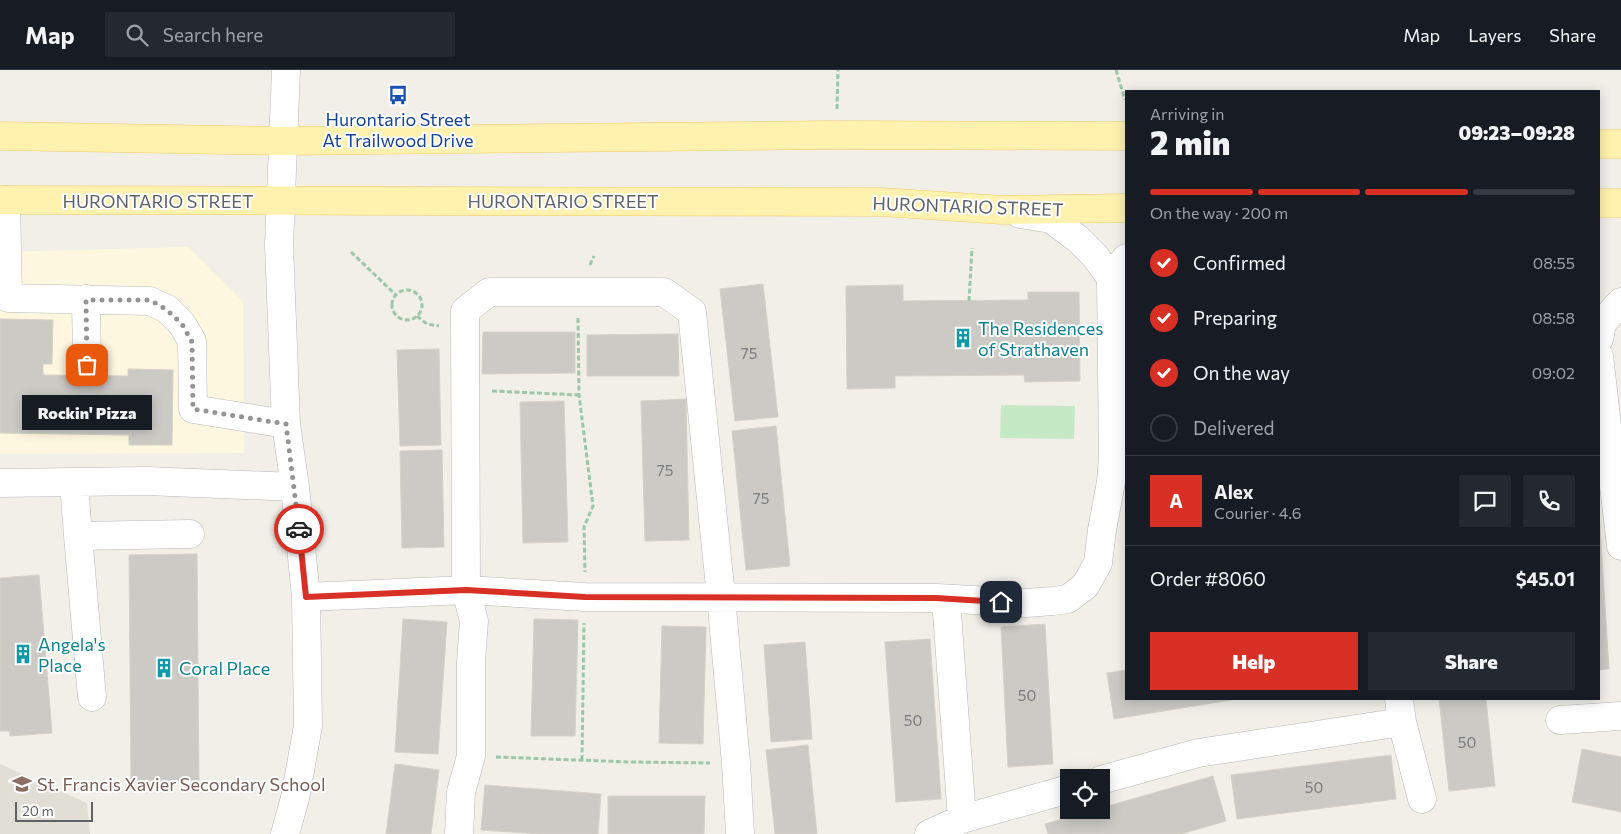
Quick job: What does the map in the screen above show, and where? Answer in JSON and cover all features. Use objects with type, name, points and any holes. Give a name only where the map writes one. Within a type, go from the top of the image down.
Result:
[{"type":"main road","points":[[0,136],[284,141],[834,135],[1125,136]]},
{"type":"main road","points":[[1600,144],[1621,144]]},
{"type":"main road","name":"HURONTARIO STREET","points":[[3,200],[881,202],[1003,210],[1125,208]]},
{"type":"main road","points":[[1600,203],[1621,203]]},
{"type":"street","points":[[285,834],[295,798],[308,726],[306,597],[295,486],[286,424],[279,245],[286,70]]},
{"type":"street","points":[[3,200],[8,298],[150,300],[167,310],[177,319],[192,342],[193,409],[286,424]]},
{"type":"street","points":[[306,597],[466,590],[585,597],[946,599],[1026,603],[1053,602],[1068,599],[1086,586],[1098,563],[1111,482],[1119,457],[1119,268],[1095,256],[1078,239],[1051,219],[1003,210]]},
{"type":"street","points":[[459,834],[461,792],[471,756],[471,662],[474,621],[466,590],[465,311],[489,292],[664,292],[692,312],[721,597],[736,763],[740,834]]},
{"type":"street","points":[[86,300],[87,365]]},
{"type":"street","points":[[1600,334],[1602,323],[1621,302]]},
{"type":"street","points":[[1600,365],[1621,546]]},
{"type":"street","points":[[0,483],[147,481],[295,486]]},
{"type":"street","points":[[74,483],[92,698]]},
{"type":"street","points":[[78,536],[190,534]]},
{"type":"street","points":[[946,599],[962,819]]},
{"type":"street","points":[[1110,777],[1198,753],[1401,710],[1422,799]]},
{"type":"street","points":[[1560,720],[1621,716]]},
{"type":"street","points":[[929,834],[962,819],[1060,792]]},
{"type":"path","points":[[834,135],[838,98],[838,70]]},
{"type":"path","points":[[1116,70],[1125,100]]},
{"type":"path","points":[[969,301],[972,248]]},
{"type":"path","points":[[351,252],[396,296]]},
{"type":"path","points":[[582,760],[582,678],[585,597],[584,527],[593,506],[579,395],[578,292],[594,256]]},
{"type":"path","points":[[405,291],[414,292],[420,299],[422,308],[414,319],[398,317],[393,308],[396,296],[405,291]]},
{"type":"path","points":[[466,390],[579,395]]},
{"type":"path","points":[[471,756],[631,762],[736,763]]},
{"type":"shaded area","points":[[188,247],[243,301],[244,453],[0,454],[0,252]]},
{"type":"shaded area","name":"St. Francis Xavier Secondary School","points":[[0,764],[87,803],[90,834],[0,834]]},
{"type":"green space","points":[[1001,405],[1075,406],[1074,439],[1000,438]]},
{"type":"building","points":[[763,284],[778,417],[735,421],[720,289]]},
{"type":"building","name":"The Residences of Strathaven","points":[[903,285],[903,301],[1028,300],[1028,292],[1079,292],[1080,381],[1025,382],[1024,375],[895,376],[895,388],[847,389],[846,286]]},
{"type":"building","points":[[0,319],[53,320],[52,364],[43,364],[43,375],[128,376],[128,369],[173,370],[172,445],[129,445],[129,435],[0,433]]},
{"type":"building","points":[[483,332],[575,332],[575,373],[482,374]]},
{"type":"building","points":[[678,334],[679,376],[587,376],[587,335]]},
{"type":"building","points":[[439,349],[441,445],[400,446],[397,350]]},
{"type":"building","points":[[686,399],[689,540],[645,541],[641,401]]},
{"type":"building","points":[[564,401],[568,542],[523,543],[520,402]]},
{"type":"building","points":[[776,426],[790,566],[746,570],[732,431]]},
{"type":"building","points":[[442,450],[444,547],[402,548],[400,451]]},
{"type":"building","points":[[1600,527],[1609,669],[1600,670]]},
{"type":"building","name":"Coral Place","points":[[197,554],[199,781],[131,782],[129,555]]},
{"type":"building","name":"Angela's Place","points":[[39,575],[52,733],[10,736],[10,731],[0,731],[0,578]]},
{"type":"building","points":[[403,619],[447,622],[438,754],[395,752]]},
{"type":"building","points":[[534,619],[578,620],[575,736],[531,736]]},
{"type":"building","points":[[1045,624],[1053,764],[1008,767],[1001,627]]},
{"type":"building","points":[[662,626],[706,627],[703,744],[659,743]]},
{"type":"building","points":[[930,639],[941,799],[896,802],[885,642]]},
{"type":"building","points":[[805,642],[812,739],[771,742],[764,645]]},
{"type":"building","points":[[1125,670],[1125,700],[1231,700],[1114,719],[1107,673]]},
{"type":"building","points":[[1439,700],[1486,700],[1495,786],[1449,791]]},
{"type":"building","points":[[808,745],[817,834],[775,834],[766,750]]},
{"type":"building","points":[[1582,749],[1621,757],[1621,812],[1572,802]]},
{"type":"building","points":[[1391,755],[1396,799],[1237,819],[1231,775]]},
{"type":"building","points":[[395,764],[439,770],[431,834],[386,834]]},
{"type":"building","points":[[1213,776],[1226,821],[1181,834],[1048,834],[1045,824],[1062,819],[1110,819],[1110,805]]},
{"type":"building","points":[[485,785],[601,794],[598,834],[541,834],[481,830]]},
{"type":"building","points":[[608,796],[705,796],[704,834],[608,834]]},
{"type":"way so far","points":[[87,365],[86,300],[150,300],[167,310],[182,324],[192,342],[193,409],[286,424],[299,529]]},
{"type":"place","name":"Hurontario Street At Trailwood Drive","points":[[398,95]]},
{"type":"place","name":"The Residences of Strathaven","points":[[963,338]]},
{"type":"place","name":"Rockin' Pizza","points":[[87,365]]},
{"type":"place","name":"Angela's Place","points":[[23,654]]},
{"type":"place","name":"Coral Place","points":[[164,668]]},
{"type":"place","name":"St. Francis Xavier Secondary School","points":[[22,784]]},
{"type":"route","points":[[299,529],[306,597],[466,590],[585,597],[936,598],[1001,602]]}]
